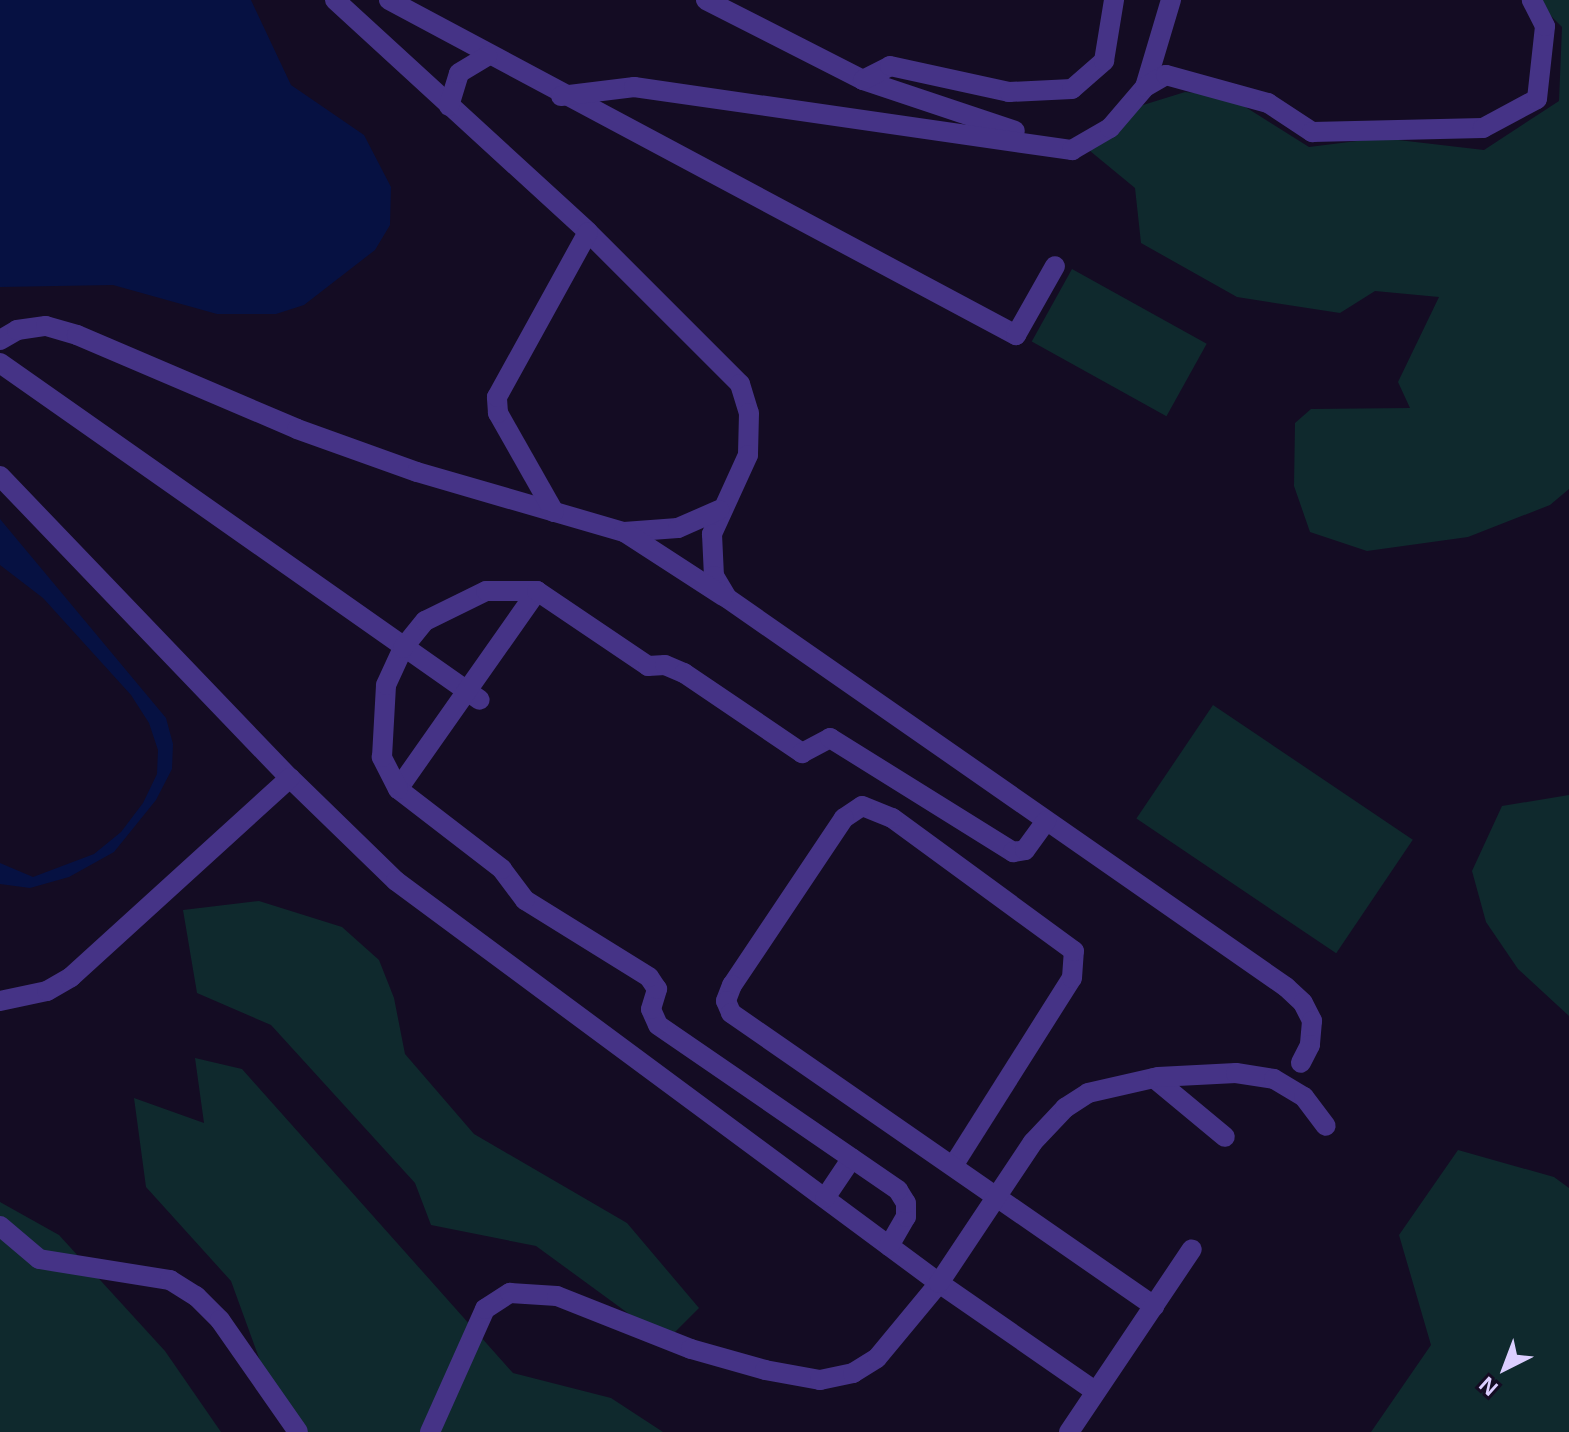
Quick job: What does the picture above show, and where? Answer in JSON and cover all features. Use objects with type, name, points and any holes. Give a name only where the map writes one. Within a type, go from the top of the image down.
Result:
[{"type":"lane","points":[[335,0],[588,232],[740,384],[749,413],[748,455],[719,510],[711,558],[727,598]]},
{"type":"lane","points":[[389,0],[561,96],[1016,335],[1055,266]]},
{"type":"lane","points":[[706,0],[863,80],[1072,150]]},
{"type":"lane","points":[[863,80],[890,66],[1009,92],[1072,89],[1104,61],[1114,0]]},
{"type":"lane","points":[[1145,87],[1171,0]]},
{"type":"lane","points":[[561,96],[634,87],[1072,150],[1110,128],[1145,87],[1166,75],[1268,103],[1312,132],[1483,128],[1537,99],[1545,26],[1532,0]]},
{"type":"lane","points":[[449,106],[459,73],[487,56]]},
{"type":"lane","points":[[554,512],[498,413],[497,397],[588,232]]},
{"type":"lane","points":[[0,340],[17,330],[46,326],[77,335],[297,429],[624,532],[727,598],[1303,1003],[1312,1021],[1310,1045],[1301,1063]]},
{"type":"lane","points":[[4,366],[473,696]]},
{"type":"lane","points":[[0,476],[290,778],[396,881],[939,1283],[1095,1391]]},
{"type":"lane","points":[[624,532],[678,528],[719,510]]},
{"type":"lane","points":[[889,1246],[906,1217],[906,1203],[898,1190],[658,1025],[651,1009],[657,989],[649,977],[525,900],[502,869],[398,789],[382,757],[380,720],[386,685],[403,648],[425,621],[454,604],[486,591],[537,591],[648,666],[665,665],[684,673],[802,753],[830,738],[1013,852],[1025,850],[1046,821]]},
{"type":"lane","points":[[398,789],[473,696],[537,591]]},
{"type":"lane","points":[[0,1014],[47,991],[148,912],[290,778]]},
{"type":"lane","points":[[953,1166],[1072,978],[1074,951],[892,818],[862,806],[844,818],[726,1001],[740,1022],[1154,1306]]},
{"type":"lane","points":[[0,1001],[47,991]]},
{"type":"lane","points":[[430,1432],[485,1309],[510,1293],[557,1296],[691,1349],[820,1380],[853,1373],[877,1358],[939,1283],[995,1195],[1065,1108],[1088,1093],[1154,1078],[1236,1073],[1274,1079],[1304,1097],[1326,1126]]},
{"type":"lane","points":[[1154,1078],[1225,1137]]},
{"type":"lane","points":[[825,1198],[852,1158]]},
{"type":"lane","points":[[0,1226],[39,1259],[170,1280],[196,1296],[220,1320],[298,1432]]},
{"type":"lane","points":[[1069,1432],[1192,1249]]},
{"type":"green space","points":[[1535,0],[1569,0],[1569,489],[1550,505],[1468,537],[1367,551],[1310,532],[1294,486],[1295,423],[1311,409],[1410,408],[1398,382],[1439,297],[1375,291],[1340,313],[1237,297],[1141,243],[1135,188],[1084,146],[1127,110],[1185,92],[1228,96],[1309,147],[1381,138],[1484,150],[1559,101],[1562,27]]},
{"type":"green space","points":[[1072,269],[1207,344],[1166,416],[1032,342]]},
{"type":"green space","points":[[1213,705],[1413,840],[1336,953],[1136,819]]},
{"type":"green space","points":[[1569,795],[1569,1016],[1518,969],[1486,922],[1472,871],[1502,806]]},
{"type":"green space","points":[[259,901],[342,927],[379,960],[394,998],[405,1054],[474,1134],[627,1223],[699,1308],[666,1341],[536,1246],[431,1225],[415,1183],[271,1025],[197,993],[183,910]]},
{"type":"green space","points":[[195,1058],[242,1069],[513,1373],[611,1398],[663,1432],[286,1432],[231,1281],[146,1187],[134,1098],[204,1123]]},
{"type":"green space","points":[[1458,1150],[1554,1177],[1569,1188],[1569,1432],[1371,1432],[1431,1345],[1399,1235]]},
{"type":"green space","points":[[0,1202],[59,1235],[165,1351],[221,1432],[0,1432]]},
{"type":"shaded area","points":[[0,0],[251,0],[291,85],[364,135],[391,187],[390,225],[375,250],[304,305],[276,314],[217,314],[113,285],[0,287]]},
{"type":"shaded area","points":[[0,519],[166,718],[173,744],[172,769],[156,800],[114,852],[69,877],[30,888],[0,884],[0,863],[33,877],[94,854],[121,832],[143,803],[157,774],[158,750],[149,723],[131,695],[43,598],[0,565]]}]
